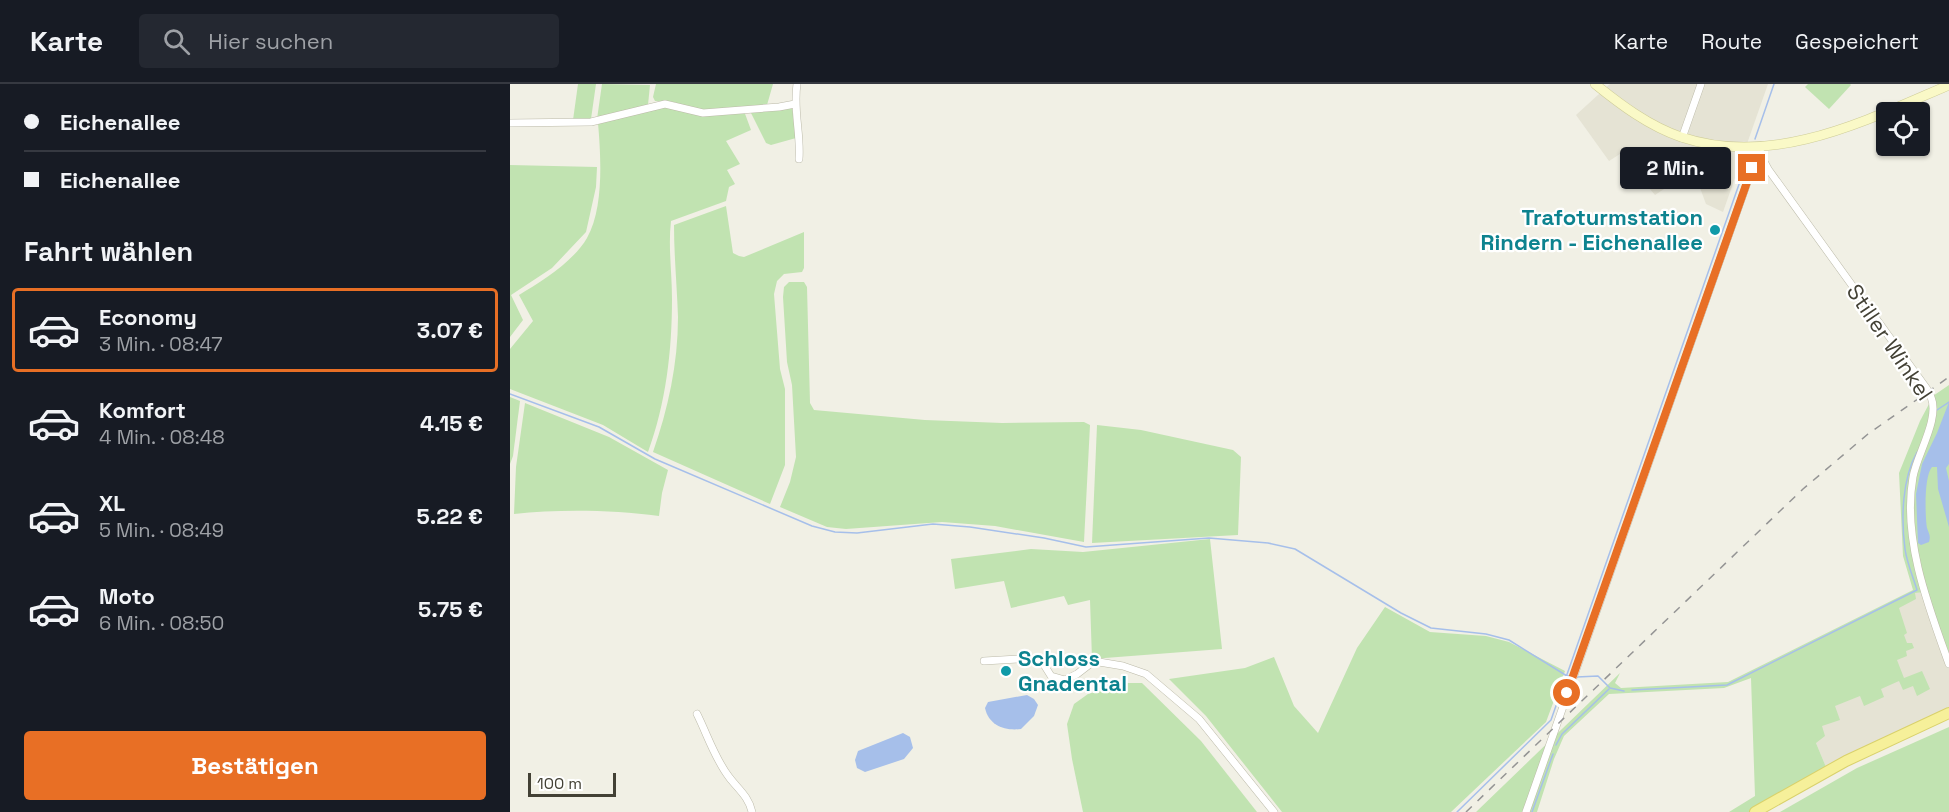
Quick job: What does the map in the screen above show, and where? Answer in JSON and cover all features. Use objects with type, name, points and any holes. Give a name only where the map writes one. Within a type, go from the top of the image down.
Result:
[{"type":"main road","points":[[1595,84],[1635,114],[1656,126],[1682,138],[1724,146],[1773,146],[1826,135],[1949,85]]},
{"type":"main road","points":[[1755,812],[1846,760],[1949,713]]},
{"type":"street","points":[[797,84],[795,104],[800,142],[799,159]]},
{"type":"street","points":[[1682,138],[1701,84]]},
{"type":"street","points":[[510,123],[591,122],[665,104],[703,112],[795,104]]},
{"type":"street","points":[[1526,812],[1760,146]]},
{"type":"street","name":"Stiller Winkel","points":[[1760,146],[1761,156],[1768,169],[1932,399],[1932,417],[1913,476],[1909,509],[1913,545],[1935,625],[1949,664]]},
{"type":"street","points":[[984,661],[1035,658],[1041,660],[1051,676],[1065,680],[1090,664],[1099,662],[1123,666],[1146,674],[1199,718],[1274,812]]},
{"type":"street","points":[[698,714],[721,764],[750,803],[752,812]]},
{"type":"shaded area","points":[[1610,84],[1768,84],[1723,212],[1706,204],[1696,177],[1685,167],[1673,183],[1655,195],[1620,154],[1609,161],[1576,115]]},
{"type":"shaded area","points":[[1927,592],[1949,654],[1949,708],[1826,767],[1816,743],[1798,654],[1890,611],[1915,593]]},
{"type":"green space","points":[[578,84],[596,84],[591,119],[573,120]]},
{"type":"green space","points":[[602,84],[650,85],[648,105],[597,119]]},
{"type":"green space","points":[[656,84],[773,84],[767,105],[701,112],[674,102],[655,101],[653,97]]},
{"type":"green space","points":[[1808,84],[1851,85],[1829,109],[1805,87]]},
{"type":"green space","points":[[666,106],[689,113],[744,111],[751,130],[726,141],[740,164],[727,170],[735,184],[729,187],[726,201],[671,221],[671,338],[664,396],[648,452],[603,425],[510,389],[510,349],[533,321],[519,295],[547,277],[574,255],[587,238],[592,226],[600,182],[598,123]]},
{"type":"green space","points":[[792,106],[796,138],[771,145],[766,143],[750,111]]},
{"type":"green space","points":[[510,165],[597,167],[596,187],[586,232],[552,268],[511,295],[523,320],[510,337]]},
{"type":"green space","points":[[726,206],[733,253],[739,256],[744,257],[804,232],[804,268],[802,272],[784,274],[777,281],[774,294],[780,369],[785,389],[785,465],[770,504],[653,452],[668,403],[676,352],[678,317],[674,225]]},
{"type":"green space","points":[[789,282],[804,282],[807,287],[810,403],[814,410],[925,420],[1002,423],[1084,422],[1090,425],[1084,542],[995,526],[942,522],[846,529],[827,527],[780,507],[790,482],[796,457],[792,385],[787,362],[783,297],[784,287]]},
{"type":"green space","points":[[1949,385],[1949,654],[1927,592],[1915,593],[1916,599],[1899,608],[1907,633],[1904,635],[1907,643],[1912,643],[1914,648],[1906,651],[1907,656],[1897,660],[1904,678],[1922,671],[1930,689],[1917,696],[1913,686],[1903,690],[1899,681],[1881,689],[1884,697],[1864,706],[1860,696],[1835,706],[1840,720],[1822,726],[1825,736],[1816,743],[1826,767],[1757,805],[1759,812],[1729,812],[1755,796],[1751,678],[1724,688],[1609,694],[1564,736],[1537,812],[1476,812],[1620,673],[1615,683],[1621,688],[1728,682],[1913,590],[1903,556],[1899,473],[1930,398]]},
{"type":"green space","points":[[510,397],[520,401],[510,464]]},
{"type":"green space","points":[[525,403],[609,437],[668,470],[659,516],[586,511],[514,514],[516,467]]},
{"type":"green space","points":[[1097,425],[1141,430],[1233,450],[1241,457],[1238,535],[1092,543]]},
{"type":"green space","points":[[1210,539],[1222,649],[1092,659],[1090,600],[1068,605],[1064,596],[1011,608],[1004,581],[955,589],[951,559],[1031,549],[1083,552]]},
{"type":"green space","points":[[1385,607],[1430,632],[1486,636],[1509,642],[1565,671],[1546,722],[1451,812],[1282,812],[1206,716],[1169,679],[1245,668],[1274,657],[1294,706],[1318,733],[1357,648]]},
{"type":"green space","points":[[1126,683],[1142,683],[1201,741],[1257,812],[1083,812],[1067,724],[1074,704],[1088,694]]},
{"type":"green space","points":[[1949,727],[1949,812],[1780,812],[1857,768]]},
{"type":"water","points":[[1949,402],[1949,464],[1946,468],[1949,481],[1949,527],[1938,489],[1937,467],[1932,467],[1929,472],[1926,496],[1926,522],[1930,540],[1921,545],[1918,543],[1916,494],[1922,464]]},
{"type":"water","points":[[1027,695],[1038,705],[1034,716],[1021,729],[998,726],[987,714],[985,708],[988,702]]},
{"type":"water","points":[[903,733],[910,737],[913,748],[904,759],[865,772],[857,768],[855,760],[858,751]]},
{"type":"waterway","points":[[1755,139],[1774,84]]},
{"type":"waterway","points":[[1457,812],[1551,720],[1750,153]]},
{"type":"waterway","points":[[510,394],[599,427],[655,459],[812,526],[835,532],[857,533],[933,524],[1044,538],[1086,547],[1209,538],[1268,543],[1295,549],[1401,613],[1431,628],[1486,634],[1509,640],[1567,676],[1572,676]]},
{"type":"waterway","points":[[1937,410],[1949,402]]},
{"type":"waterway","points":[[1632,690],[1727,685],[1917,590],[1906,554],[1903,525],[1908,474],[1917,452]]},
{"type":"waterway","points":[[1577,677],[1598,676],[1610,688],[1624,691]]},
{"type":"waterway","points":[[1556,745],[1562,734],[1609,689]]},
{"type":"waterway","points":[[1532,812],[1553,754]]},
{"type":"railway","points":[[1466,812],[1803,489],[1868,434],[1949,377]]},
{"type":"place","name":"Trafoturmstation Rindern - Eichenallee","points":[[1715,230]]},
{"type":"place","name":"Schloss Gnadental","points":[[1006,671]]},
{"type":"route","points":[[1567,693],[1752,168]]}]
